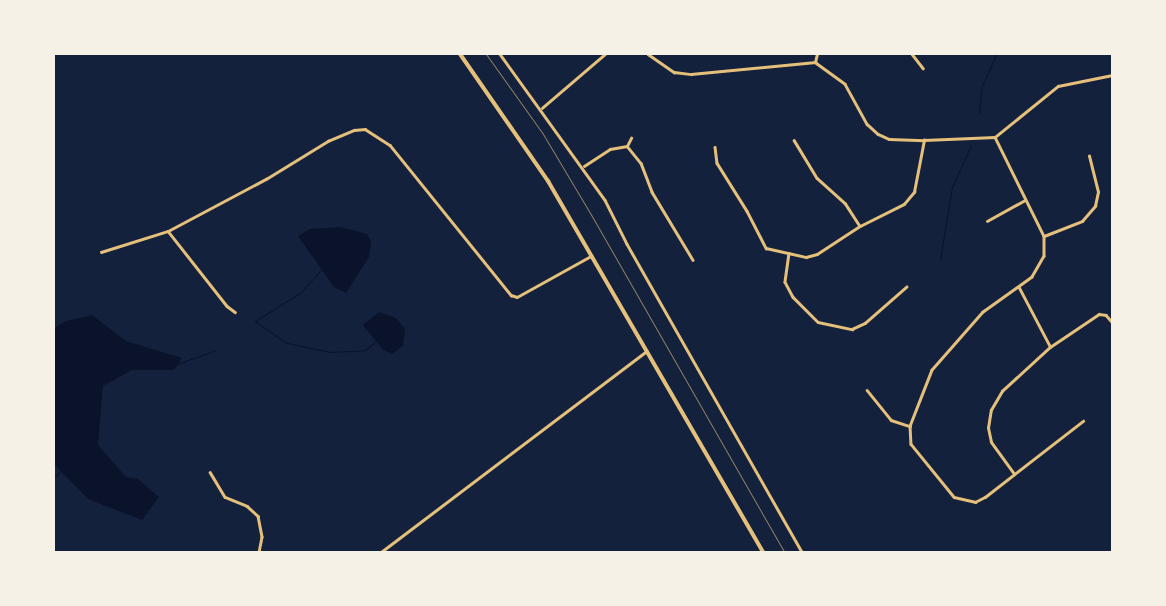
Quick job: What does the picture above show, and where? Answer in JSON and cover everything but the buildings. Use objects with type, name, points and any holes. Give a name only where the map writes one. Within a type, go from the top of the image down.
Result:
[{"type":"main road","points":[[460,54],[526,146],[592,255],[763,552]]},
{"type":"street","points":[[500,54],[584,167],[802,552]]},
{"type":"street","points":[[542,109],[605,54]]},
{"type":"street","points":[[648,54],[674,72],[691,74],[815,62],[845,84],[867,124],[878,134],[889,139],[924,140],[995,137],[1058,86],[1112,75]]},
{"type":"street","points":[[815,62],[817,54]]},
{"type":"street","points":[[912,54],[923,68]]},
{"type":"street","points":[[101,252],[168,231],[266,179],[328,140],[354,130],[366,129],[390,145],[511,295],[517,298],[592,255]]},
{"type":"street","points":[[995,137],[1044,236],[1044,256],[1039,268],[1019,288],[983,312],[932,370],[910,426],[911,444],[949,492],[960,501],[974,502],[985,497],[1083,421]]},
{"type":"street","points":[[627,146],[631,138]]},
{"type":"street","points":[[794,140],[817,178],[845,203],[860,226]]},
{"type":"street","points":[[715,147],[716,163],[748,211],[766,248],[806,257],[817,254],[860,226],[898,209],[909,199],[920,167],[924,140]]},
{"type":"street","points":[[584,167],[610,149],[627,146]]},
{"type":"street","points":[[627,146],[642,163],[652,192],[692,260]]},
{"type":"street","points":[[1044,236],[1082,220],[1095,206],[1098,192],[1088,156]]},
{"type":"street","points":[[987,221],[1025,200]]},
{"type":"street","points":[[168,231],[227,306],[236,312]]},
{"type":"street","points":[[789,253],[785,282],[793,297],[818,322],[852,329],[865,323],[906,287]]},
{"type":"street","points":[[1019,288],[1050,347]]},
{"type":"street","points":[[1014,474],[991,442],[988,428],[990,410],[1002,391],[1050,347],[1098,314],[1106,315],[1112,322]]},
{"type":"street","points":[[381,552],[647,351]]},
{"type":"street","points":[[867,390],[891,420],[910,426]]},
{"type":"street","points":[[210,472],[225,497],[247,506],[258,516],[262,537],[258,552]]},
{"type":"water","points":[[340,227],[367,234],[371,242],[369,257],[346,293],[334,287],[298,236],[310,229]]},
{"type":"water","points":[[379,312],[396,318],[405,329],[403,346],[392,354],[383,350],[363,325]]},
{"type":"water","points":[[92,315],[126,341],[182,358],[174,370],[132,370],[103,386],[98,445],[126,477],[138,479],[159,497],[142,520],[88,499],[54,464],[54,328],[66,321]]},
{"type":"waterway","points":[[979,113],[982,86],[996,54]]},
{"type":"waterway","points":[[940,260],[952,187],[971,145]]},
{"type":"waterway","points":[[321,270],[300,293],[255,321],[287,343],[330,352],[365,350],[376,341]]},
{"type":"waterway","points":[[177,364],[216,350]]},
{"type":"waterway","points":[[54,477],[61,471]]},
{"type":"railway","points":[[486,54],[543,134],[784,552]]}]
